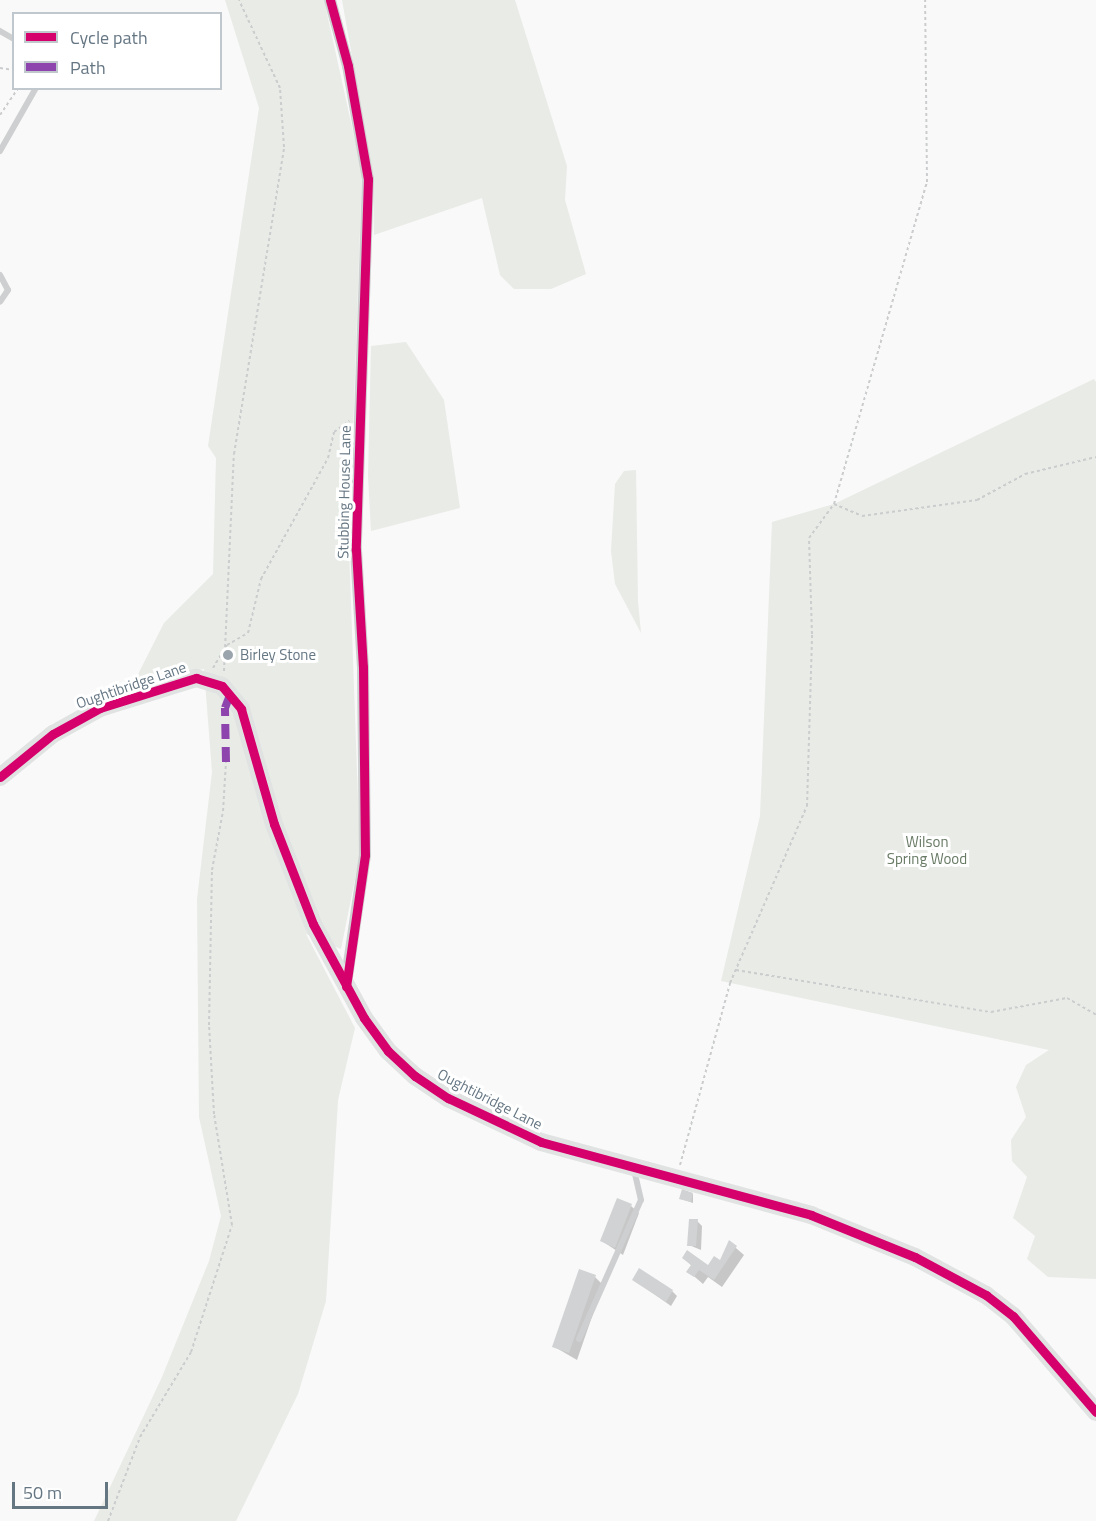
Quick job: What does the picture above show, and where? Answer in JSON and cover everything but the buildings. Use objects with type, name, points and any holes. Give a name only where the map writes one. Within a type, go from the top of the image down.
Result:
[{"type":"street","name":"Stubbing House Lane","points":[[330,0],[348,66],[368,179],[356,550],[363,667],[365,855],[346,987]]},
{"type":"street","name":"Oughtibridge Lane","points":[[0,777],[53,734],[100,708],[180,681],[217,683],[240,709],[297,887],[346,987],[388,1051],[448,1098],[541,1142],[811,1215],[950,1274],[1013,1316],[1096,1412]]},
{"type":"lane","points":[[0,151],[35,90]]},
{"type":"lane","points":[[0,275],[8,290],[1,301]]},
{"type":"lane","points":[[579,1339],[641,1200],[634,1168]]},
{"type":"path","points":[[217,683],[227,645],[234,454],[284,147],[280,88],[239,0]]},
{"type":"path","points":[[676,1178],[736,970],[807,806],[812,634],[809,538],[834,504],[927,182],[925,0]]},
{"type":"path","points":[[0,115],[17,90]]},
{"type":"path","points":[[217,683],[212,670],[227,645],[248,633],[261,579],[328,458],[334,432],[349,421],[360,423]]},
{"type":"path","points":[[834,504],[862,516],[976,500],[1025,474],[1096,457]]},
{"type":"path","points":[[108,1521],[140,1437],[191,1352],[232,1225],[214,1114],[209,1025],[212,870],[223,811],[226,762]]},
{"type":"path","points":[[736,970],[991,1012],[1067,998],[1096,1015]]},
{"type":"green space","points":[[225,0],[324,0],[362,172],[349,548],[360,854],[341,949],[306,934],[355,1028],[338,1100],[326,1301],[298,1394],[236,1521],[94,1521],[162,1377],[209,1261],[221,1216],[199,1117],[197,899],[212,772],[204,669],[176,674],[130,690],[164,623],[213,574],[216,458],[208,446],[259,108]]},
{"type":"green space","points":[[342,0],[515,0],[567,166],[565,200],[586,274],[551,289],[514,289],[500,275],[482,198],[374,235],[373,175]]},
{"type":"green space","points":[[406,342],[444,400],[460,508],[371,531],[368,476],[371,346]]},
{"type":"green space","name":"Wilson Spring Wood","points":[[1094,379],[1096,382],[1096,1279],[1048,1277],[1027,1259],[1035,1236],[1013,1218],[1027,1177],[1012,1161],[1011,1140],[1026,1117],[1016,1087],[1026,1065],[1049,1050],[721,981],[760,816],[772,522],[834,504]]},
{"type":"green space","points":[[636,470],[638,601],[641,633],[615,584],[611,551],[615,484],[624,471]]},
{"type":"marked path","points":[[226,762],[225,708],[231,692]]},
{"type":"cycle path","points":[[330,0],[348,66],[368,179],[356,550],[363,667],[365,855],[346,987]]},
{"type":"cycle path","points":[[0,777],[53,734],[100,708],[196,678],[222,686],[241,709],[274,824],[313,924],[364,1018],[388,1051],[415,1076],[448,1098],[541,1142],[811,1215],[915,1257],[986,1295],[1013,1316],[1096,1412]]},
{"type":"place","name":"Birley Stone","points":[[228,655]]}]
